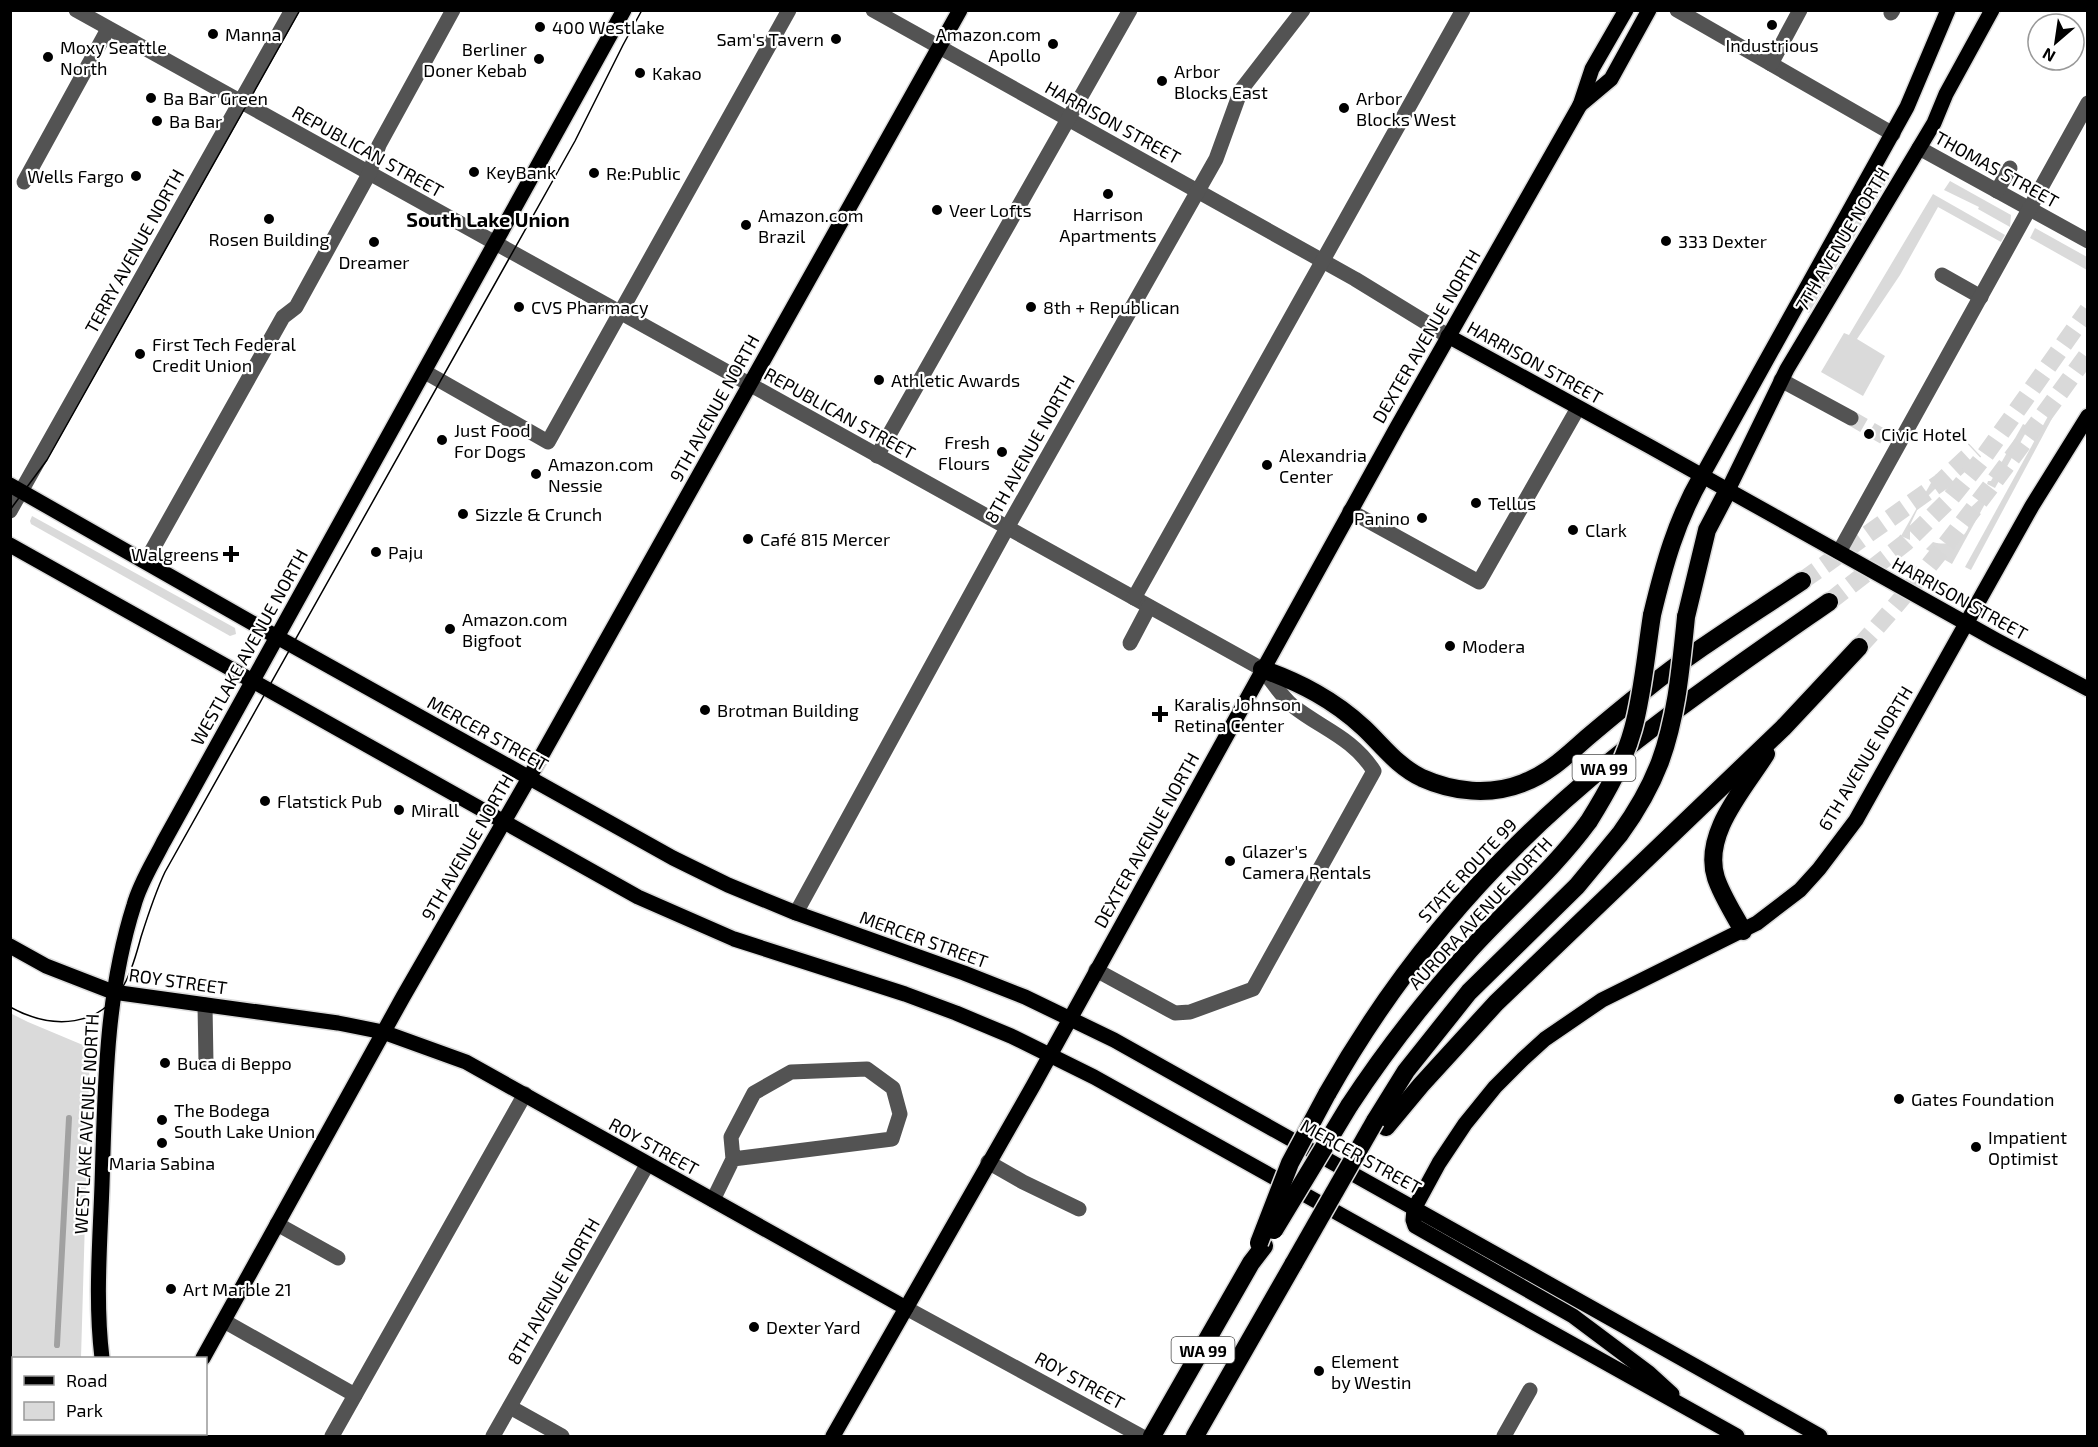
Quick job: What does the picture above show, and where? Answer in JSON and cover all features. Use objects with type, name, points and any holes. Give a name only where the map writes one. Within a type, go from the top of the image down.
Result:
[{"type":"highway","name":"AURORA AVENUE NORTH","points":[[1152,1437],[1262,1244],[1374,1069],[1428,997],[1477,942],[1552,868],[1589,821],[1622,762],[1633,730],[1652,615],[1665,562],[1686,505],[1702,476]]},
{"type":"highway","points":[[1381,1124],[1406,1071],[1469,992],[1585,878],[1620,834],[1649,788],[1668,736],[1679,677],[1686,617],[1707,530],[1728,490]]},
{"type":"highway","points":[[1262,669],[1291,679],[1343,709],[1393,758],[1419,777],[1460,790],[1502,789],[1541,775],[1558,764],[1647,688],[1802,581]]},
{"type":"highway","name":"STATE ROUTE 99","points":[[1262,1244],[1290,1163],[1327,1094],[1368,1026],[1454,912],[1518,843],[1562,803],[1642,737],[1828,602]]},
{"type":"highway","name":"WA 99","points":[[1196,1437],[1338,1188],[1381,1124],[1496,1003],[1783,728],[1859,647]]},
{"type":"highway","points":[[1743,932],[1716,877],[1713,847],[1716,833],[1723,820],[1783,728]]},
{"type":"main road","name":"WESTLAKE AVENUE NORTH","points":[[102,1357],[98,1297],[105,1087],[113,992],[134,903],[146,874],[624,10]]},
{"type":"main road","name":"9TH AVENUE NORTH","points":[[204,1357],[383,1032],[529,778],[960,10]]},
{"type":"main road","name":"DEXTER AVENUE NORTH","points":[[833,1437],[1050,1055],[1350,511],[1580,105],[1593,69],[1626,10]]},
{"type":"main road","name":"DEXTER AVENUE NORTH","points":[[1580,105],[1611,80],[1649,10]]},
{"type":"main road","name":"7TH AVENUE NORTH","points":[[1702,476],[1893,134],[1907,107],[1948,10]]},
{"type":"main road","name":"7TH AVENUE NORTH","points":[[1728,490],[1781,380],[1934,123],[1946,94],[1992,10]]},
{"type":"main road","name":"HARRISON STREET","points":[[1448,336],[1966,624],[2088,689]]},
{"type":"main road","name":"6TH AVENUE NORTH","points":[[1414,1209],[1439,1163],[1465,1124],[1495,1087],[1545,1039],[1602,1000],[1633,983],[1743,932],[1780,908],[1819,869],[1856,820],[2032,506],[2088,416]]},
{"type":"main road","name":"MERCER STREET","points":[[16,488],[673,858],[796,914],[1028,998],[1124,1045],[1820,1437]]},
{"type":"main road","points":[[10,545],[628,892],[702,926],[767,950],[905,994],[1006,1034],[1094,1077],[1737,1437]]},
{"type":"main road","name":"ROY STREET","points":[[10,946],[46,966],[113,992],[338,1023],[383,1032],[466,1062],[906,1308]]},
{"type":"main road","points":[[1414,1209],[1415,1226],[1573,1316],[1649,1373],[1692,1412]]},
{"type":"street","name":"REPUBLICAN STREET","points":[[76,10],[1262,669],[1292,705],[1346,740],[1368,760],[1374,771],[1253,990],[1190,1012],[1175,1013],[1096,970]]},
{"type":"street","name":"TERRY AVENUE NORTH","points":[[10,511],[16,488],[292,10]]},
{"type":"street","points":[[146,561],[283,317],[296,307],[369,174],[379,145],[453,10]]},
{"type":"street","points":[[425,372],[548,442],[789,10]]},
{"type":"street","name":"HARRISON STREET","points":[[873,10],[1321,260],[1448,336]]},
{"type":"street","points":[[877,456],[1130,10]]},
{"type":"street","name":"8TH AVENUE NORTH","points":[[796,914],[1007,528],[1216,159],[1241,90],[1303,10]]},
{"type":"street","points":[[1134,598],[1462,10]]},
{"type":"street","points":[[1677,10],[1893,134]]},
{"type":"street","points":[[1771,64],[1800,10]]},
{"type":"street","points":[[24,182],[108,28]]},
{"type":"street","points":[[1839,552],[1895,443],[1974,319],[2029,209],[2088,103]]},
{"type":"street","name":"THOMAS STREET","points":[[1919,148],[2088,241]]},
{"type":"street","points":[[1997,191],[2010,168]]},
{"type":"street","points":[[1942,275],[1984,297]]},
{"type":"street","points":[[1781,380],[1851,418]]},
{"type":"street","points":[[1350,511],[1479,582],[1578,408]]},
{"type":"street","points":[[1130,643],[1149,607]]},
{"type":"street","points":[[205,1005],[206,1063]]},
{"type":"street","points":[[712,1200],[733,1160],[731,1137],[754,1093],[791,1072],[867,1069],[893,1088],[900,1114],[892,1139],[733,1160]]},
{"type":"street","points":[[332,1437],[525,1094]]},
{"type":"street","points":[[988,1162],[1079,1209]]},
{"type":"street","name":"8TH AVENUE NORTH","points":[[493,1437],[647,1165]]},
{"type":"street","points":[[277,1224],[338,1258]]},
{"type":"street","name":"ROY STREET","points":[[906,1308],[1141,1437]]},
{"type":"street","points":[[224,1321],[355,1395]]},
{"type":"street","points":[[1504,1437],[1530,1390]]},
{"type":"street","points":[[510,1407],[562,1437]]},
{"type":"green space","points":[[1884,171],[1891,175],[1809,313],[1805,311]]},
{"type":"green space","points":[[1950,181],[2011,215],[2010,227],[1978,209],[1979,207],[1944,190]]},
{"type":"green space","points":[[1933,194],[2005,235],[2001,242],[1938,207],[1900,275],[1857,339],[1885,356],[1863,396],[1821,372],[1844,333],[1849,335]]},
{"type":"green space","points":[[2035,228],[2087,257],[2087,270],[2030,238]]},
{"type":"green space","points":[[2052,409],[2056,411],[1971,570],[1965,567]]},
{"type":"green space","points":[[2023,424],[2029,427],[1995,488],[1987,484],[1991,481]]},
{"type":"green space","points":[[1936,474],[1947,480],[1920,504],[1910,525],[1910,540],[1901,536]]},
{"type":"green space","points":[[1981,498],[1986,502],[1952,564],[1926,549],[1933,542],[1949,543],[1962,537],[1969,525],[1969,509]]},
{"type":"green space","points":[[32,516],[235,628],[236,634],[230,636],[31,524]]},
{"type":"green space","points":[[10,1013],[90,1048],[81,1357],[12,1357],[12,1435],[88,1435],[11,1436]]},
{"type":"waterway","points":[[57,1345],[69,1118]]},
{"type":"tunnel","points":[[1829,602],[1905,543],[1950,499],[1983,458],[2088,310]]},
{"type":"tunnel","points":[[1859,647],[1949,540],[2088,354]]},
{"type":"tunnel","points":[[1851,418],[1891,441]]},
{"type":"tunnel","points":[[1802,581],[1941,482],[1975,450]]},
{"type":"tram line","points":[[10,510],[47,460],[300,10]]},
{"type":"tram line","points":[[10,1007],[42,1019],[59,1022],[75,1021],[104,1009],[116,997],[135,959],[152,904],[165,872],[575,141],[642,10]]},
{"type":"place","name":"Industrious","points":[[1772,25]]},
{"type":"place","name":"400 Westlake","points":[[540,27]]},
{"type":"place","name":"Manna","points":[[213,34]]},
{"type":"place","name":"Sam's Tavern","points":[[836,39]]},
{"type":"place","name":"Amazon.com Apollo","points":[[1053,44]]},
{"type":"place","name":"Moxy Seattle North","points":[[48,57]]},
{"type":"place","name":"Berliner Doner Kebab","points":[[539,59]]},
{"type":"place","name":"Kakao","points":[[640,73]]},
{"type":"place","name":"Arbor Blocks East","points":[[1162,81]]},
{"type":"place","name":"Ba Bar Green","points":[[151,98]]},
{"type":"place","name":"Arbor Blocks West","points":[[1344,108]]},
{"type":"place","name":"Ba Bar","points":[[157,121]]},
{"type":"place","name":"KeyBank","points":[[474,172]]},
{"type":"place","name":"Re:Public","points":[[594,173]]},
{"type":"place","name":"Wells Fargo","points":[[136,176]]},
{"type":"place","name":"Harrison Apartments","points":[[1108,194]]},
{"type":"place","name":"Veer Lofts","points":[[937,210]]},
{"type":"place","name":"Rosen Building","points":[[269,219]]},
{"type":"place","name":"Amazon.com Brazil","points":[[746,225]]},
{"type":"place","name":"333 Dexter","points":[[1666,241]]},
{"type":"place","name":"Dreamer","points":[[374,242]]},
{"type":"place","name":"CVS Pharmacy","points":[[519,307]]},
{"type":"place","name":"8th + Republican","points":[[1031,307]]},
{"type":"place","name":"First Tech Federal Credit Union","points":[[140,354]]},
{"type":"place","name":"Athletic Awards","points":[[879,380]]},
{"type":"place","name":"Civic Hotel","points":[[1869,434]]},
{"type":"place","name":"Just Food For Dogs","points":[[442,440]]},
{"type":"place","name":"Fresh Flours","points":[[1002,452]]},
{"type":"place","name":"Alexandria Center","points":[[1267,465]]},
{"type":"place","name":"Amazon.com Nessie","points":[[536,474]]},
{"type":"place","name":"Tellus","points":[[1476,503]]},
{"type":"place","name":"Sizzle & Crunch","points":[[463,514]]},
{"type":"place","name":"Panino","points":[[1422,518]]},
{"type":"place","name":"Clark","points":[[1573,530]]},
{"type":"place","name":"Café 815 Mercer","points":[[748,539]]},
{"type":"place","name":"Paju","points":[[376,552]]},
{"type":"place","name":"Walgreens","points":[[231,554]]},
{"type":"place","name":"Amazon.com Bigfoot","points":[[450,629]]},
{"type":"place","name":"Modera","points":[[1450,646]]},
{"type":"place","name":"Brotman Building","points":[[705,710]]},
{"type":"place","name":"Karalis Johnson Retina Center","points":[[1160,714]]},
{"type":"place","name":"Flatstick Pub","points":[[265,801]]},
{"type":"place","name":"Mirall","points":[[399,810]]},
{"type":"place","name":"Glazer's Camera Rentals","points":[[1230,861]]},
{"type":"place","name":"Buca di Beppo","points":[[165,1063]]},
{"type":"place","name":"Gates Foundation","points":[[1899,1099]]},
{"type":"place","name":"The Bodega South Lake Union","points":[[162,1120]]},
{"type":"place","name":"Maria Sabina","points":[[162,1143]]},
{"type":"place","name":"Impatient Optimist","points":[[1976,1147]]},
{"type":"place","name":"Art Marble 21","points":[[171,1289]]},
{"type":"place","name":"Dexter Yard","points":[[754,1327]]},
{"type":"place","name":"Element by Westin","points":[[1319,1371]]},
{"type":"district","name":"South Lake Union","points":[[488,219]]}]
